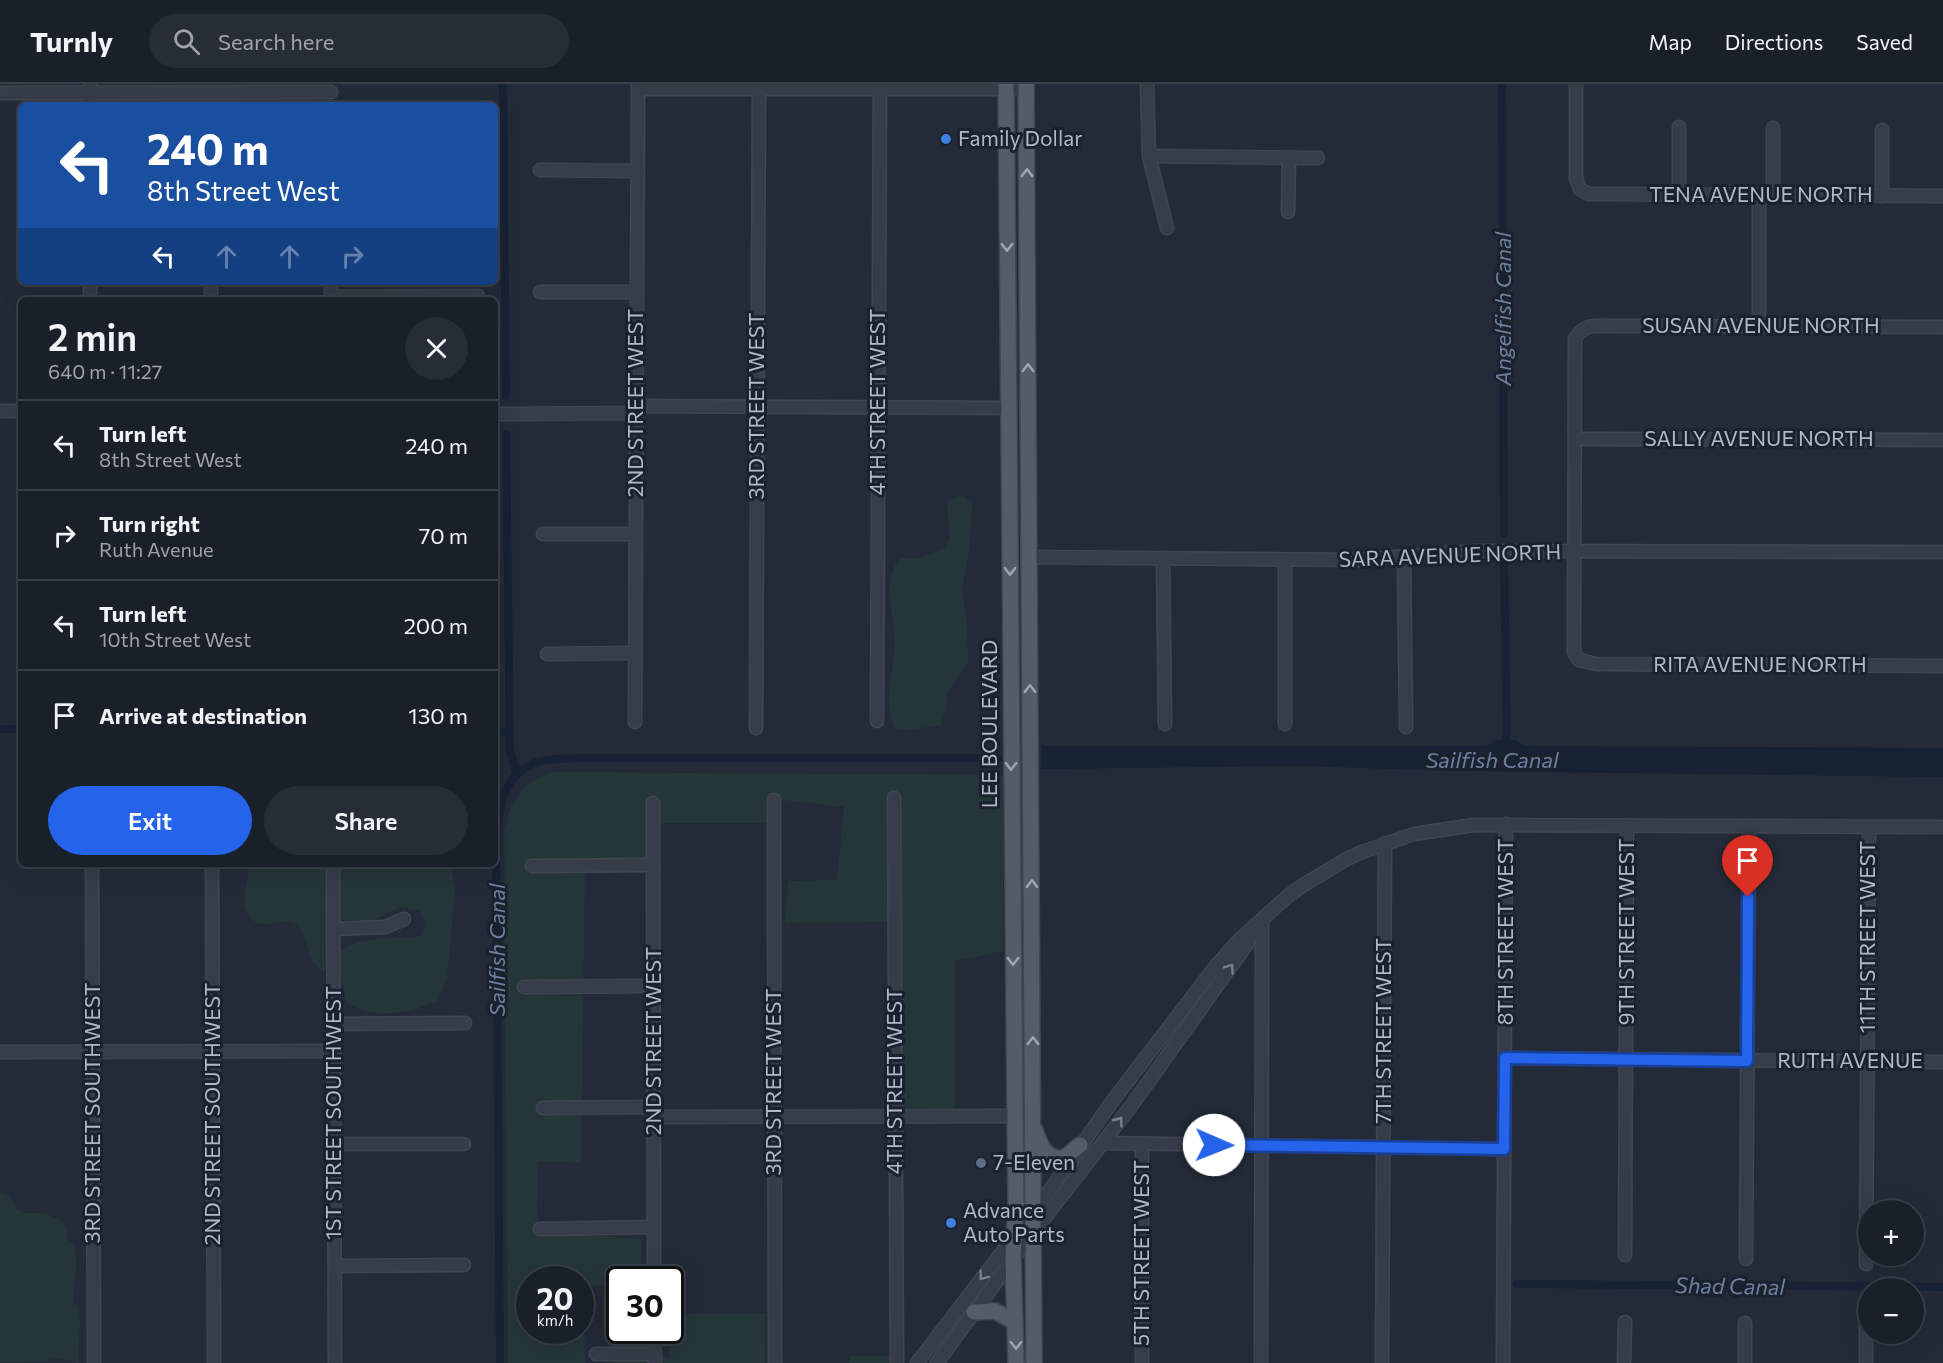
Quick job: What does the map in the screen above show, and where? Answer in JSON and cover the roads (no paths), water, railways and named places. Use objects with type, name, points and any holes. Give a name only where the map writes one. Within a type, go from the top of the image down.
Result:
[{"type":"main road","name":"LEE BOULEVARD","points":[[1006,87],[1016,1205],[1013,1259],[1016,1363]]},
{"type":"main road","name":"LEE BOULEVARD","points":[[1026,87],[1034,1363]]},
{"type":"main road","points":[[1008,375],[1019,396],[1020,545],[1029,557]]},
{"type":"main road","points":[[1033,1125],[1048,1155],[1065,1158],[1080,1144]]},
{"type":"main road","points":[[974,1312],[995,1311],[1016,1322]]},
{"type":"street","points":[[1147,84],[1149,156],[1167,228]]},
{"type":"street","name":"TENA AVENUE NORTH","points":[[1576,84],[1576,180],[1580,189],[1588,194],[1943,196]]},
{"type":"street","points":[[638,86],[1026,87]]},
{"type":"street","name":"2ND STREET WEST","points":[[635,722],[638,86]]},
{"type":"street","name":"3RD STREET WEST","points":[[756,728],[759,86]]},
{"type":"street","name":"4TH STREET WEST","points":[[877,721],[880,87]]},
{"type":"street","points":[[0,93],[331,94]]},
{"type":"street","points":[[1679,127],[1679,195]]},
{"type":"street","points":[[1773,128],[1773,196]]},
{"type":"street","points":[[1882,130],[1882,196]]},
{"type":"street","points":[[1149,156],[1318,158]]},
{"type":"street","points":[[1288,212],[1289,158]]},
{"type":"street","points":[[540,170],[638,171]]},
{"type":"street","points":[[1759,326],[1760,196]]},
{"type":"street","points":[[540,292],[637,292]]},
{"type":"street","points":[[404,297],[478,296]]},
{"type":"street","name":"SUSAN AVENUE NORTH","points":[[1575,439],[1575,339],[1580,330],[1588,327],[1943,327]]},
{"type":"street","points":[[498,414],[627,413],[637,406],[1008,408]]},
{"type":"street","points":[[0,411],[18,411]]},
{"type":"street","points":[[1575,439],[1575,551]]},
{"type":"street","name":"SALLY AVENUE NORTH","points":[[1575,439],[1943,440]]},
{"type":"street","points":[[543,534],[635,534]]},
{"type":"street","name":"SARA AVENUE NORTH","points":[[1029,557],[1356,560],[1458,551],[1943,552]]},
{"type":"street","name":"RITA AVENUE NORTH","points":[[1575,551],[1574,652],[1578,660],[1596,664],[1943,666]]},
{"type":"street","points":[[1404,557],[1406,728]]},
{"type":"street","points":[[1163,558],[1165,724]]},
{"type":"street","points":[[1285,560],[1285,724]]},
{"type":"street","points":[[546,654],[635,653]]},
{"type":"street","name":"4TH STREET WEST","points":[[894,798],[897,1363]]},
{"type":"street","name":"3RD STREET WEST","points":[[774,800],[775,1363]]},
{"type":"street","name":"2ND STREET WEST","points":[[653,803],[654,1266]]},
{"type":"street","points":[[917,1363],[1032,1214],[1080,1144],[1215,967],[1240,939],[1288,896],[1323,872],[1385,843],[1435,830],[1474,825],[1943,827]]},
{"type":"street","name":"8TH STREET WEST","points":[[1503,1363],[1506,825]]},
{"type":"street","name":"9TH STREET WEST","points":[[1625,1255],[1627,825]]},
{"type":"street","points":[[1746,1259],[1749,826]]},
{"type":"street","name":"11TH STREET WEST","points":[[1866,1200],[1869,827]]},
{"type":"street","name":"7TH STREET WEST","points":[[1382,1363],[1385,843]]},
{"type":"street","points":[[532,866],[653,865]]},
{"type":"street","name":"3RD STREET SOUTHWEST","points":[[92,867],[94,1363]]},
{"type":"street","name":"2ND STREET SOUTHWEST","points":[[212,867],[214,1363]]},
{"type":"street","name":"1ST STREET SOUTHWEST","points":[[333,867],[335,1363]]},
{"type":"street","points":[[334,928],[385,927],[404,919]]},
{"type":"street","points":[[937,1363],[1184,1033],[1247,944],[1258,924]]},
{"type":"street","points":[[1258,924],[1262,1145],[1261,1363]]},
{"type":"street","points":[[1184,1033],[1182,1023],[1211,980],[1215,967]]},
{"type":"street","points":[[524,987],[654,986]]},
{"type":"street","points":[[334,1024],[465,1023]]},
{"type":"street","points":[[1164,1034],[1184,1033]]},
{"type":"street","points":[[0,1052],[334,1051]]},
{"type":"street","name":"RUTH AVENUE","points":[[1505,1058],[1943,1062]]},
{"type":"street","points":[[543,1108],[774,1117],[1015,1116]]},
{"type":"street","points":[[1103,1143],[1504,1149]]},
{"type":"street","points":[[335,1144],[464,1144]]},
{"type":"street","name":"5TH STREET WEST","points":[[1142,1144],[1142,1363]]},
{"type":"street","points":[[540,1229],[654,1227]]},
{"type":"street","points":[[335,1266],[464,1265]]},
{"type":"street","points":[[1624,1322],[1624,1363]]},
{"type":"street","points":[[1745,1323],[1745,1363]]},
{"type":"street","points":[[1866,1344],[1866,1363]]},
{"type":"street","points":[[596,1354],[654,1358]]},
{"type":"water","points":[[1494,740],[1516,740],[1523,745],[1530,746],[1943,748],[1943,777],[1459,771],[1298,766],[1041,769],[1042,746],[1484,746],[1491,744]]},
{"type":"waterway","points":[[503,84],[506,396]]},
{"type":"waterway","name":"Angelfish Canal","points":[[1502,84],[1504,534]]},
{"type":"waterway","points":[[506,434],[510,750],[517,775]]},
{"type":"waterway","name":"Angelfish Canal","points":[[1504,564],[1507,749]]},
{"type":"waterway","points":[[0,729],[18,729]]},
{"type":"waterway","points":[[498,732],[510,733]]},
{"type":"waterway","name":"Sailfish Canal","points":[[498,824],[502,801],[512,780],[530,765],[542,761],[581,758],[998,758]]},
{"type":"waterway","name":"Sailfish Canal","points":[[496,867],[500,1363]]},
{"type":"waterway","name":"Shad Canal","points":[[1517,1284],[1943,1287]]},
{"type":"place","name":"Family Dollar","points":[[946,139]]},
{"type":"place","name":"7-Eleven","points":[[981,1163]]},
{"type":"place","name":"Advance Auto Parts","points":[[951,1223]]}]
